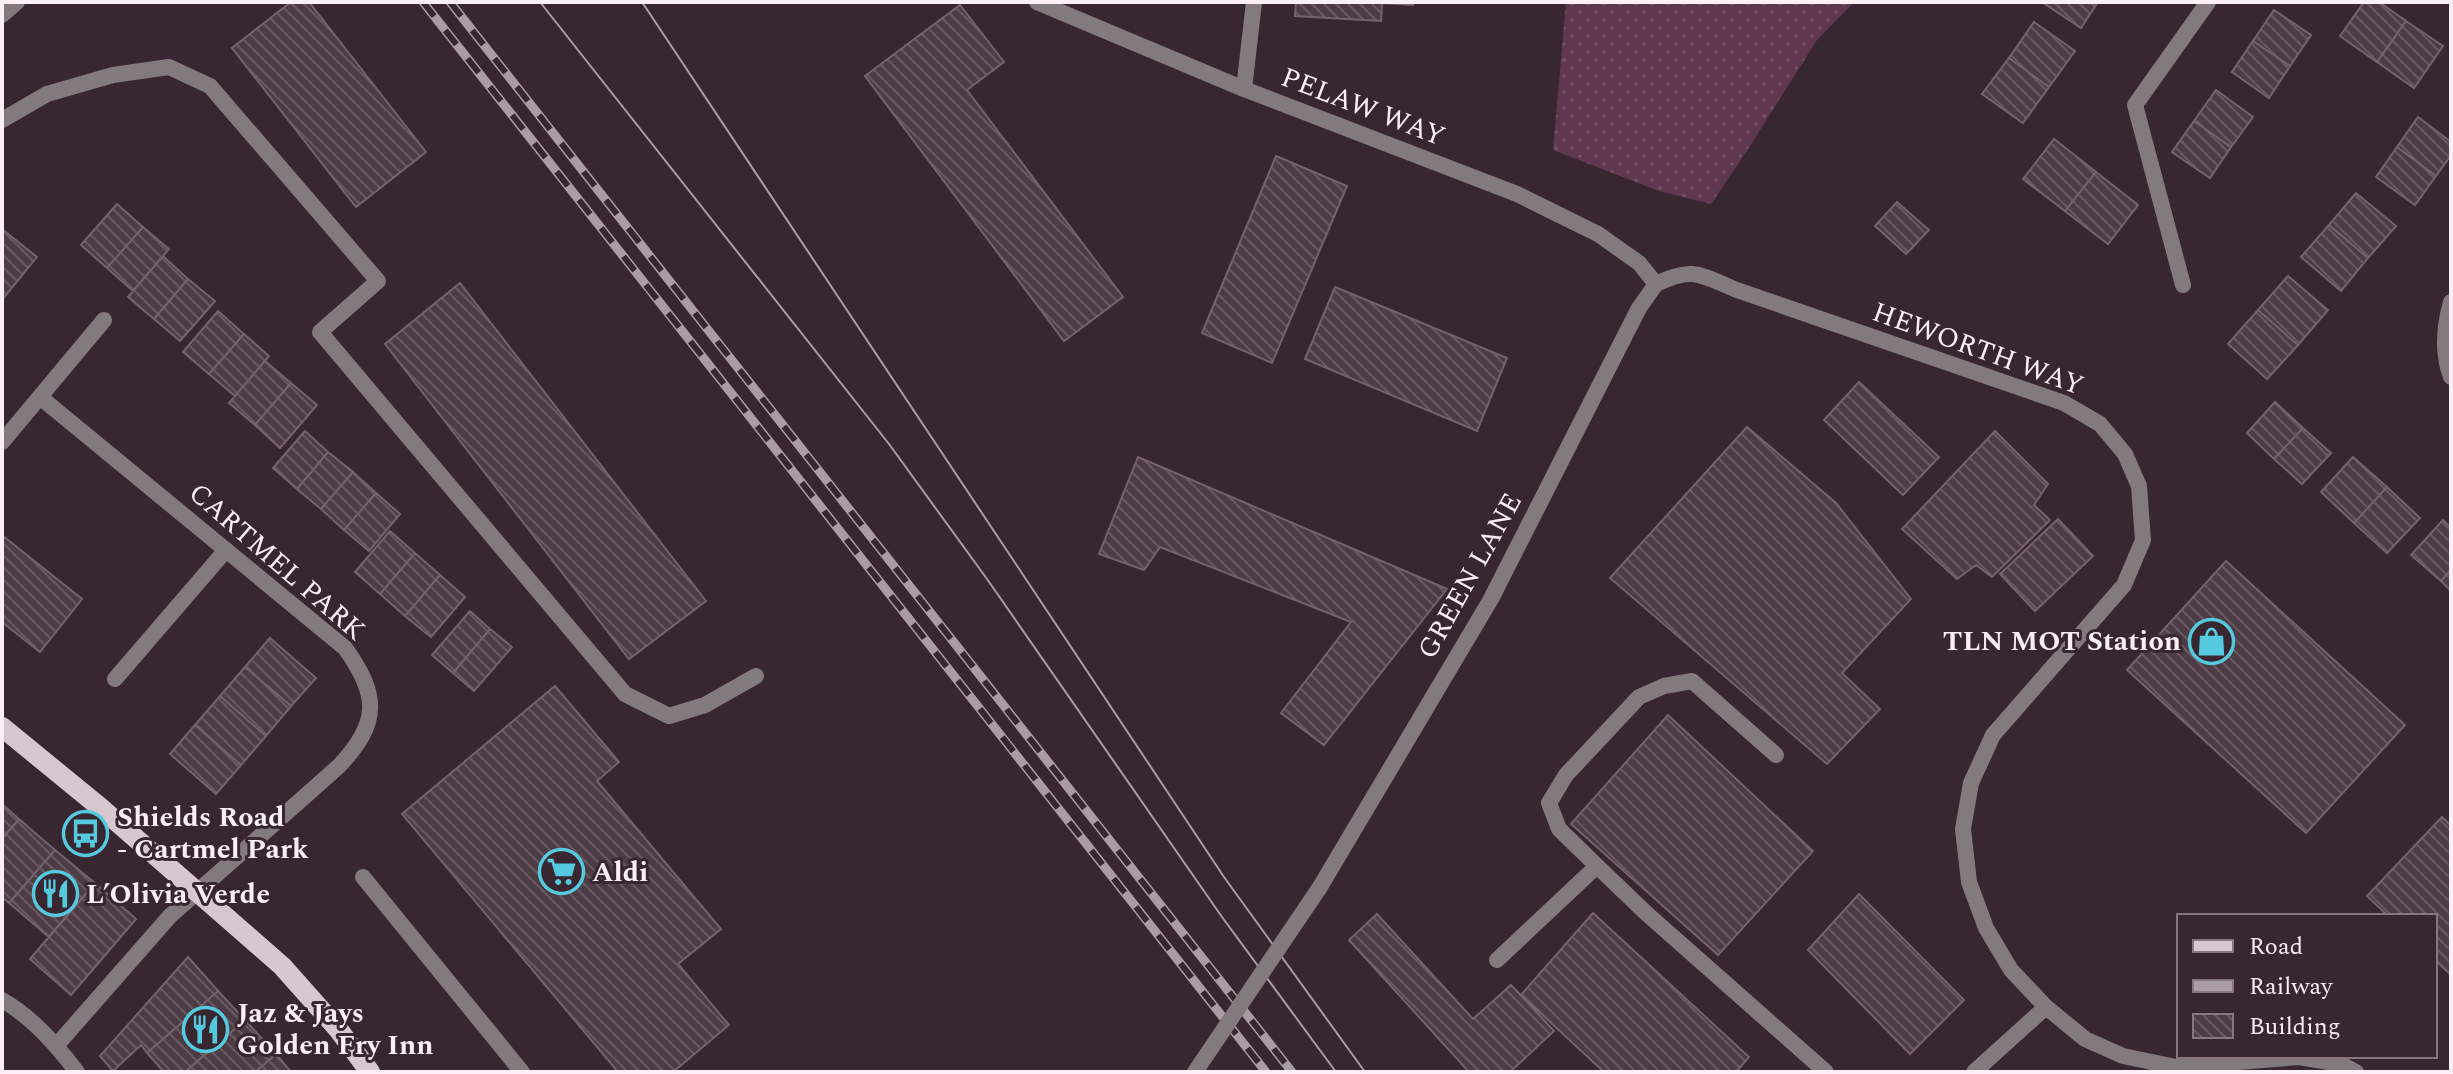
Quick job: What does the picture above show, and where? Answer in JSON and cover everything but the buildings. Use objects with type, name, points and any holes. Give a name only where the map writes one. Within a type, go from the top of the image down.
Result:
[{"type":"main road","points":[[2,727],[101,808],[282,966],[338,1029],[370,1072]]},
{"type":"street","points":[[2,15],[17,2]]},
{"type":"street","name":"PELAW WAY","points":[[1037,2],[1244,89],[1517,194],[1598,234],[1639,263],[1656,284]]},
{"type":"street","points":[[1244,89],[1254,2]]},
{"type":"street","points":[[2183,285],[2135,105],[2208,2]]},
{"type":"street","points":[[2,120],[47,94],[113,75],[169,67],[210,86],[378,281],[320,332],[625,694],[669,716],[705,705],[756,676]]},
{"type":"street","name":"HEWORTH WAY","points":[[1656,284],[1678,274],[1698,274],[2064,403],[2100,424],[2125,454],[2139,486],[2143,540],[2124,585],[1993,735],[1971,783],[1963,829],[1969,882],[1986,928],[2011,970],[2046,1007],[2085,1039],[2123,1056],[2195,1069],[2290,1058]]},
{"type":"street","name":"GREEN LANE","points":[[1195,1072],[1320,887],[1491,599],[1639,308],[1656,284]]},
{"type":"street","points":[[2451,302],[2446,320],[2445,360],[2451,377]]},
{"type":"street","points":[[2,442],[104,320]]},
{"type":"street","name":"CARTMEL PARK","points":[[40,397],[345,648],[362,672],[370,699],[367,728],[357,747],[170,916],[56,1046]]},
{"type":"street","points":[[115,679],[226,550]]},
{"type":"street","points":[[1776,755],[1692,681],[1664,686],[1639,697],[1566,775],[1549,803],[1559,829],[1597,866],[1826,1072]]},
{"type":"street","points":[[1497,960],[1597,866]]},
{"type":"street","points":[[363,877],[522,1072]]},
{"type":"street","points":[[2,1000],[18,1009],[56,1046],[77,1072]]},
{"type":"street","points":[[1974,1072],[2046,1007]]},
{"type":"street","name":"HEWORTH WAY","points":[[2305,1058],[2341,1064],[2356,1072]]},
{"type":"shaded area","points":[[1566,2],[1854,2],[1817,40],[1711,204],[1659,191],[1553,150]]},
{"type":"tram line","points":[[540,2],[889,444],[987,579],[1222,917],[1336,1072]]},
{"type":"tram line","points":[[642,2],[1224,877],[1365,1072]]},
{"type":"railway","points":[[423,2],[1266,1072]]},
{"type":"railway","points":[[450,2],[1292,1072]]},
{"type":"place","name":"TLN MOT Station","points":[[2212,641]]},
{"type":"place","name":"Shields Road - Cartmel Park","points":[[86,833]]},
{"type":"place","name":"Aldi","points":[[561,872]]},
{"type":"place","name":"L’Olivia Verde","points":[[55,894]]},
{"type":"place","name":"Jaz & Jays Golden Fry Inn","points":[[206,1029]]}]
